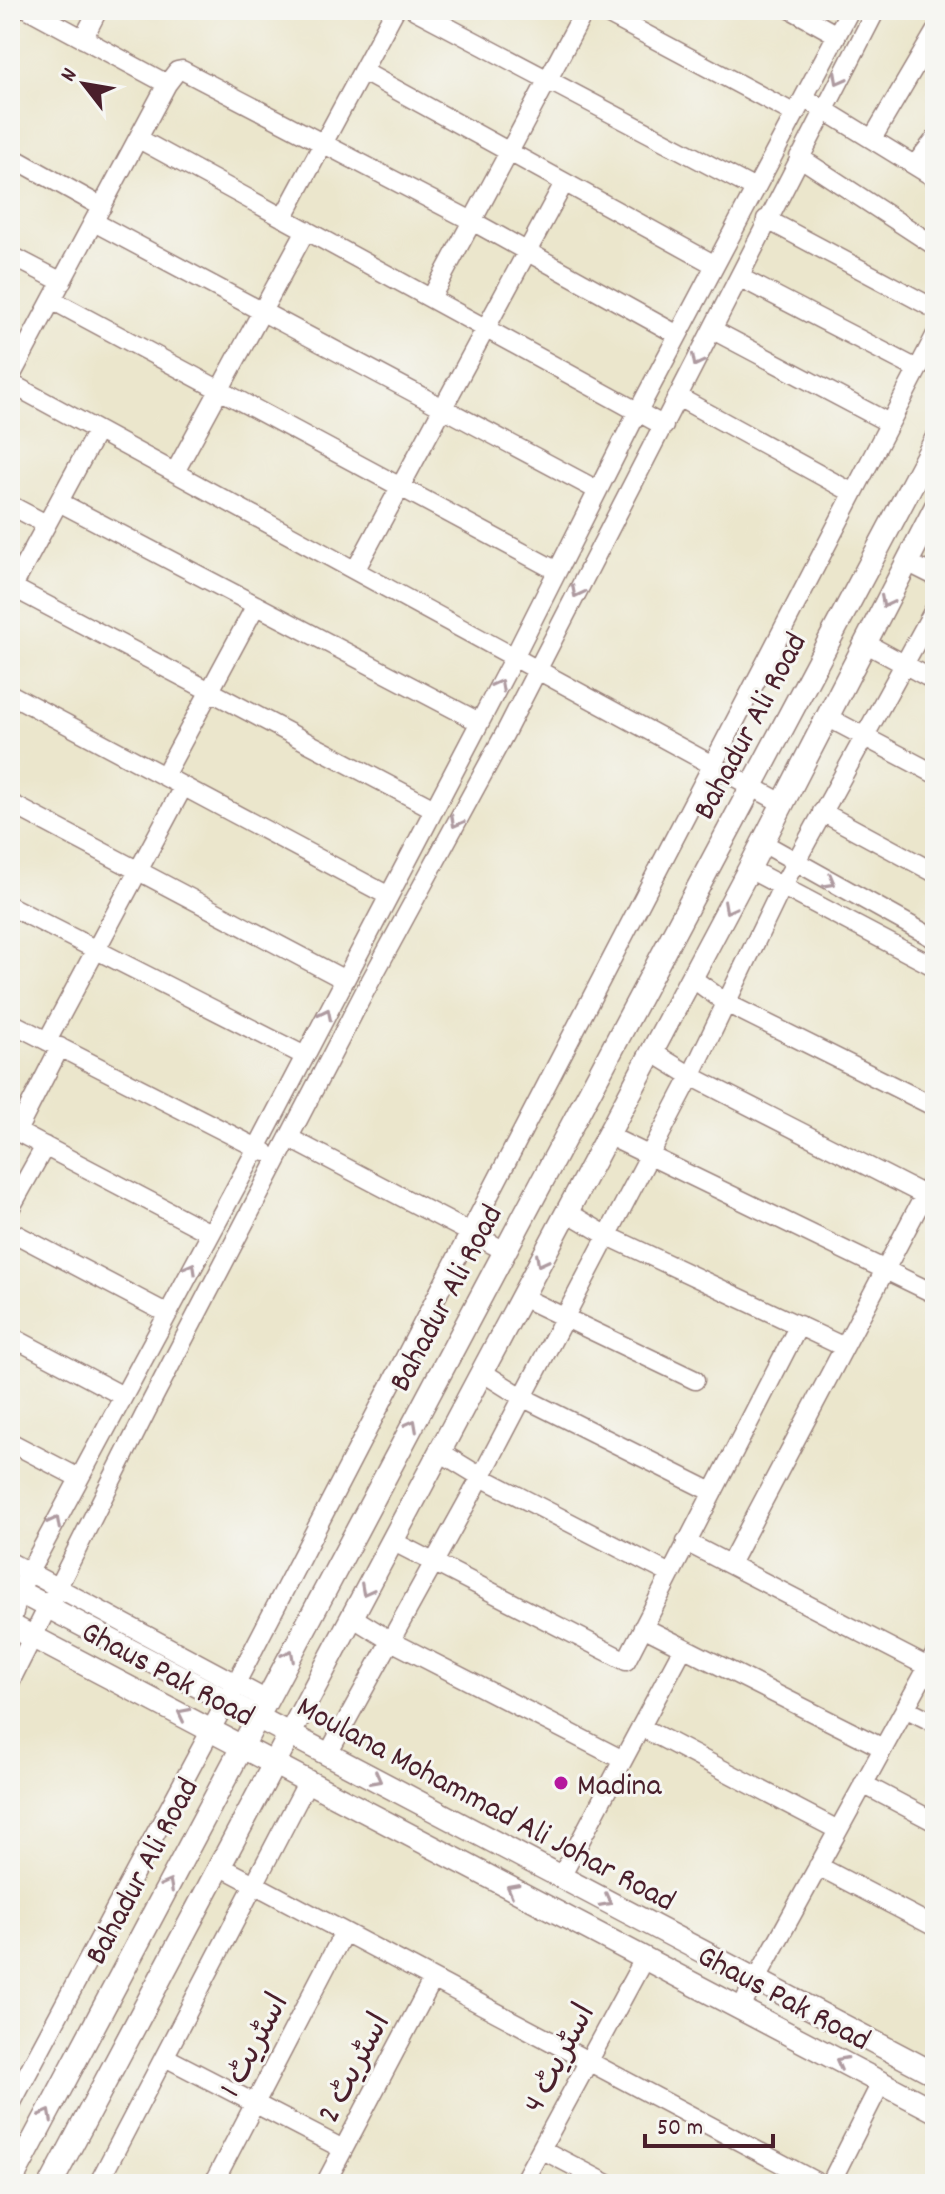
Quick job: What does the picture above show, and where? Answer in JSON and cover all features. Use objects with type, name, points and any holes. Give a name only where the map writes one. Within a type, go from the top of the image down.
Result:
[{"type":"main road","name":"Bahadur Ali Road","points":[[10,2184],[935,441]]},
{"type":"main road","name":"Bahadur Ali Road","points":[[51,2184],[784,804],[935,508]]},
{"type":"main road","name":"Moulana Mohammad Ali Johar Road","points":[[20,1583],[231,1691],[261,1708],[289,1734],[935,2074]]},
{"type":"main road","name":"Ghaus Pak Road","points":[[10,1626],[212,1729],[935,2111]]},
{"type":"street","points":[[10,18],[14,10]]},
{"type":"street","points":[[30,10],[167,84]]},
{"type":"street","points":[[83,39],[98,10]]},
{"type":"street","points":[[283,218],[395,10]]},
{"type":"street","points":[[415,10],[755,189]]},
{"type":"street","points":[[431,298],[585,10]]},
{"type":"street","points":[[600,10],[800,106],[824,109],[935,178]]},
{"type":"street","points":[[792,10],[837,35]]},
{"type":"street","points":[[10,1626],[20,1583],[257,1148],[515,655],[638,411],[850,10]]},
{"type":"street","points":[[10,1682],[278,1159],[539,668],[713,330],[766,219],[876,10]]},
{"type":"street","points":[[872,139],[935,32]]},
{"type":"street","points":[[678,335],[472,221],[182,70],[177,71],[167,84],[10,381],[784,804]]},
{"type":"street","points":[[362,71],[715,265]]},
{"type":"street","points":[[139,139],[664,426]]},
{"type":"street","points":[[915,165],[935,139]]},
{"type":"street","points":[[10,156],[98,215],[262,311],[597,490]]},
{"type":"street","points":[[799,157],[935,246]]},
{"type":"street","points":[[356,569],[564,183]]},
{"type":"street","points":[[766,219],[935,309]]},
{"type":"street","points":[[175,472],[306,230]]},
{"type":"street","points":[[10,255],[62,282]]},
{"type":"street","points":[[739,277],[917,369]]},
{"type":"street","points":[[52,300],[557,571]]},
{"type":"street","points":[[713,330],[889,423]]},
{"type":"street","points":[[10,2106],[212,1729],[935,336]]},
{"type":"street","points":[[678,397],[853,493]]},
{"type":"street","points":[[97,431],[11,590],[434,809]]},
{"type":"street","points":[[59,502],[479,722]]},
{"type":"street","points":[[10,505],[46,524]]},
{"type":"street","points":[[907,562],[935,576]]},
{"type":"street","points":[[164,776],[256,605]]},
{"type":"street","points":[[328,1754],[481,1477],[691,1076],[783,885],[935,608]]},
{"type":"street","points":[[865,643],[935,681]]},
{"type":"street","points":[[10,694],[387,895]]},
{"type":"street","points":[[827,717],[935,774]]},
{"type":"street","points":[[183,787],[96,950],[13,1129],[210,1233]]},
{"type":"street","points":[[10,803],[343,979]]},
{"type":"street","points":[[822,812],[935,873]]},
{"type":"street","points":[[763,843],[935,939]]},
{"type":"street","points":[[749,869],[935,967]]},
{"type":"street","points":[[10,906],[305,1056]]},
{"type":"street","points":[[692,978],[726,1003],[935,1107]]},
{"type":"street","points":[[10,1022],[278,1159]]},
{"type":"street","points":[[652,1052],[691,1076],[932,1183],[730,1564]]},
{"type":"street","points":[[607,1135],[935,1294]]},
{"type":"street","points":[[289,1138],[505,1251]]},
{"type":"street","points":[[10,1209],[45,1146]]},
{"type":"street","points":[[567,1212],[606,1235],[844,1347]]},
{"type":"street","points":[[10,1231],[166,1313]]},
{"type":"street","points":[[522,1297],[695,1380]]},
{"type":"street","points":[[392,1541],[626,1661],[799,1325]]},
{"type":"street","points":[[10,1336],[121,1395]]},
{"type":"street","points":[[482,1372],[522,1397],[712,1492]]},
{"type":"street","points":[[10,1442],[79,1478]]},
{"type":"street","points":[[440,1452],[481,1477],[670,1574]]},
{"type":"street","points":[[686,1542],[931,1660],[740,2009]]},
{"type":"street","points":[[10,1562],[20,1583]]},
{"type":"street","points":[[352,1617],[391,1641],[623,1760]]},
{"type":"street","points":[[643,1627],[883,1748]]},
{"type":"street","points":[[561,1877],[683,1648]]},
{"type":"street","points":[[905,1708],[935,1723]]},
{"type":"street","points":[[641,1727],[838,1830]]},
{"type":"street","points":[[98,2184],[308,1781]]},
{"type":"street","points":[[863,1784],[935,1822]]},
{"type":"street","points":[[220,1866],[820,2184]]},
{"type":"street","points":[[818,1866],[935,1927]]},
{"type":"street","name":"اسٹریٹ 1","points":[[213,2184],[344,1932]]},
{"type":"street","name":"اسٹریٹ 4","points":[[522,2184],[644,1959]]},
{"type":"street","name":"اسٹریٹ 2","points":[[325,2184],[433,1979]]},
{"type":"street","points":[[165,2057],[343,2149]]},
{"type":"street","points":[[830,2184],[881,2083]]},
{"type":"street","points":[[541,2149],[607,2184]]},
{"type":"place","name":"Madina","points":[[561,1783]]}]
